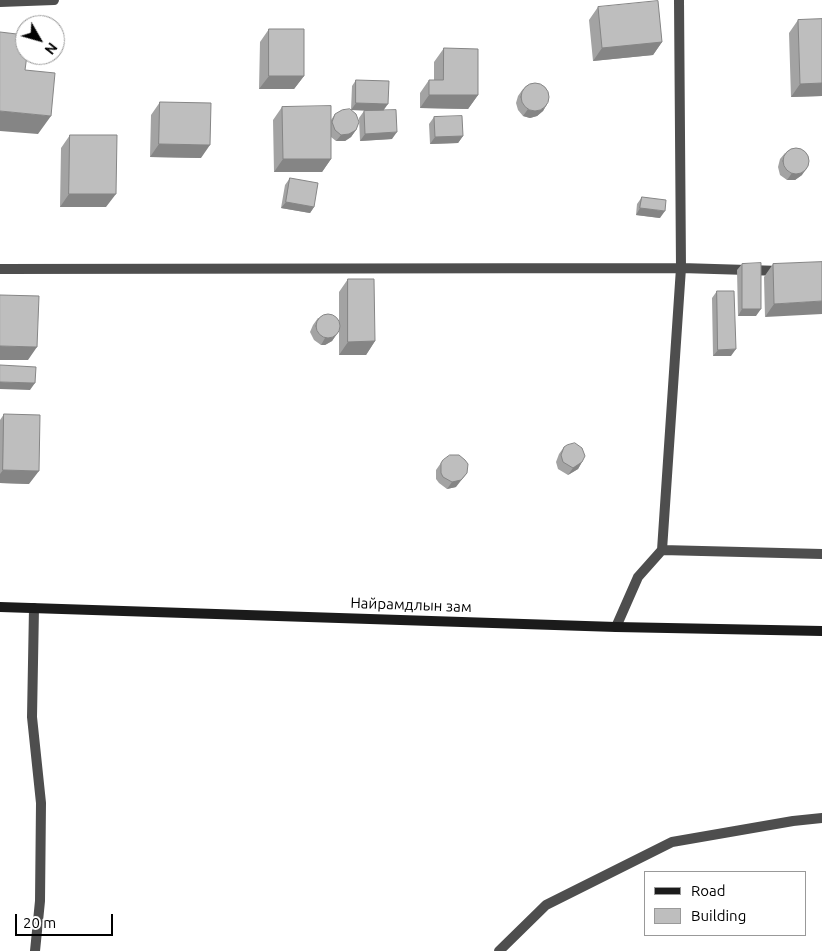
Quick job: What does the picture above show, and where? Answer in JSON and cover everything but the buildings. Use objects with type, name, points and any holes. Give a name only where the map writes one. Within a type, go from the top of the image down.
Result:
[{"type":"main road","name":"Найрамдлын зам","points":[[0,607],[616,627],[822,631]]},
{"type":"street","points":[[0,2],[54,0]]},
{"type":"street","points":[[616,627],[638,576],[662,550],[681,268],[679,0]]},
{"type":"street","points":[[0,269],[681,268],[794,271]]},
{"type":"street","points":[[662,550],[822,554]]},
{"type":"street","points":[[34,608],[32,717],[40,804],[40,901],[35,951]]},
{"type":"street","points":[[499,951],[546,906],[672,842],[793,821],[822,818]]}]
